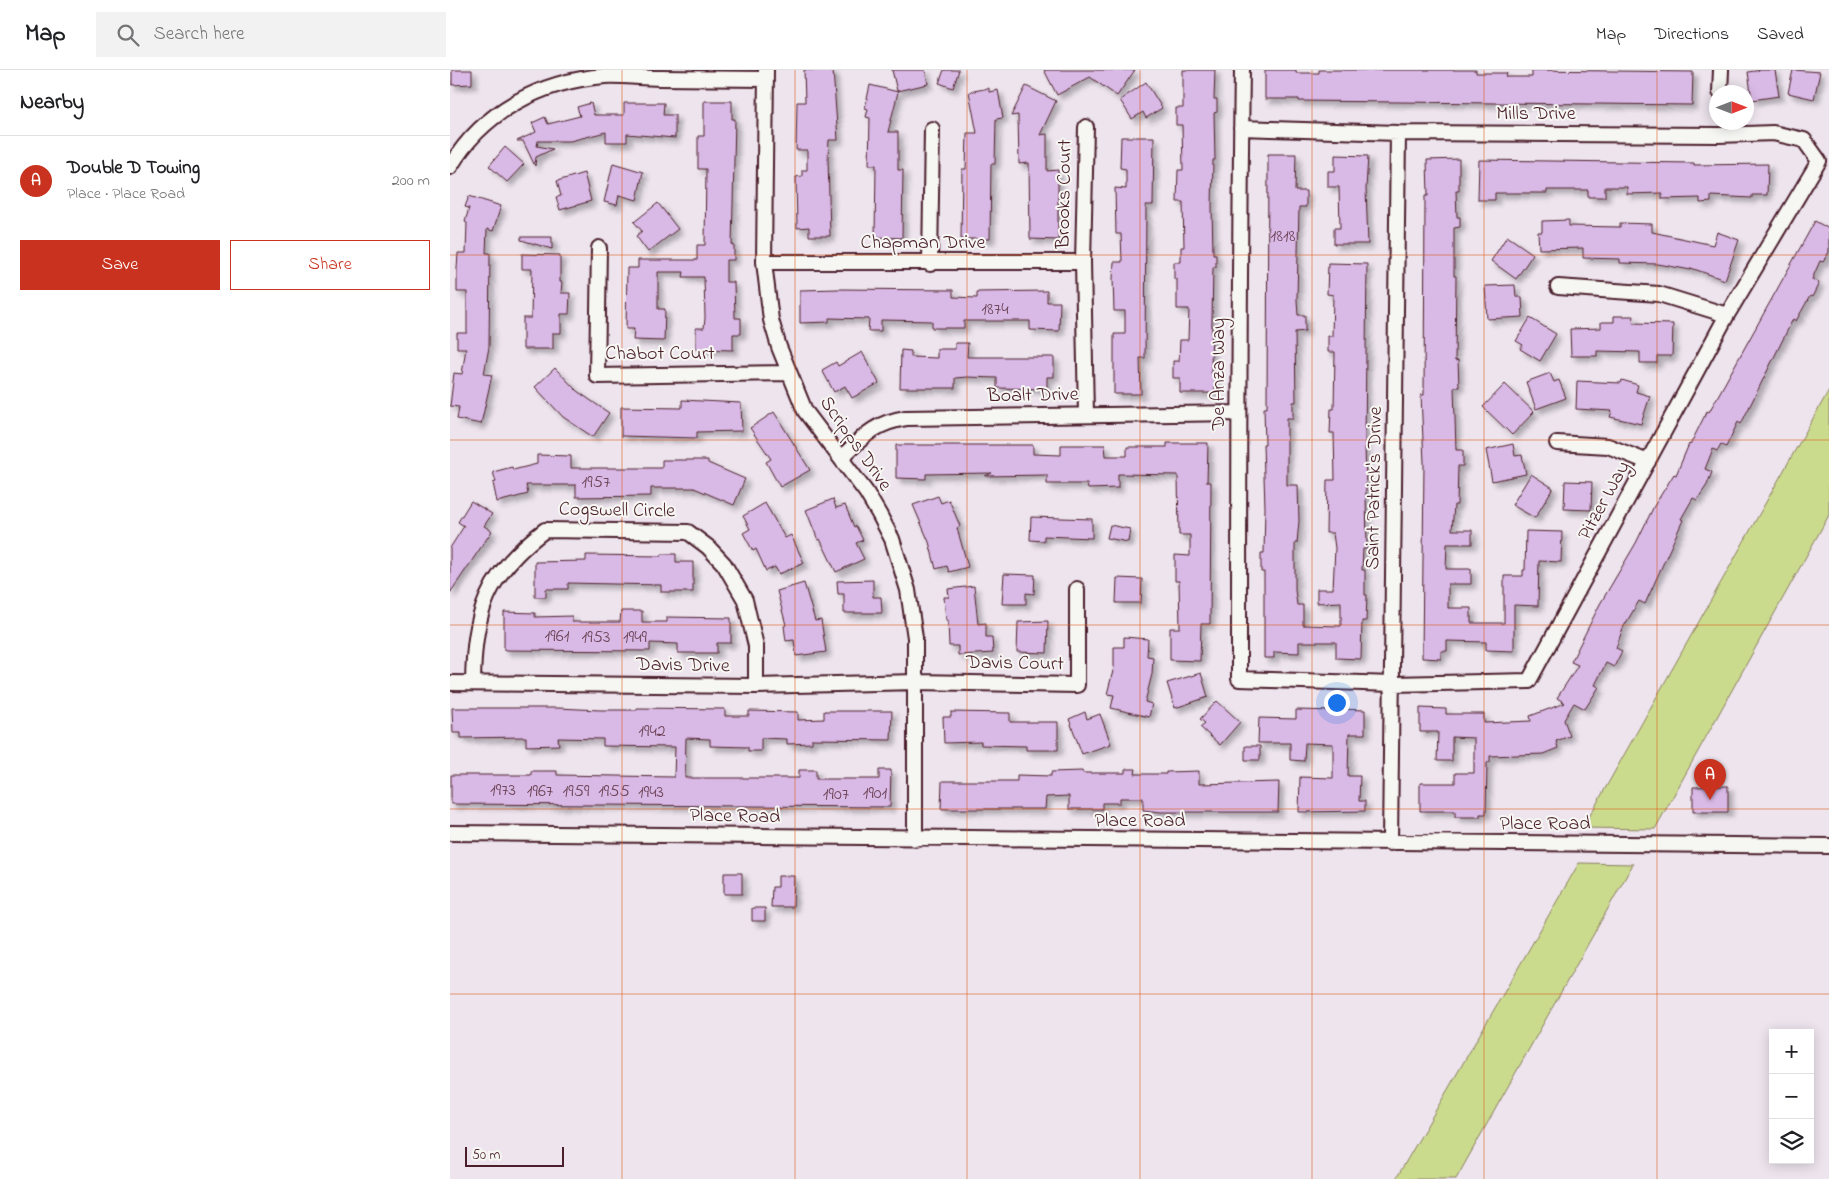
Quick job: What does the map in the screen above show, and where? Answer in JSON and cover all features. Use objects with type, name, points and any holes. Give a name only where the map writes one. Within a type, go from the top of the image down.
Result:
[{"type":"street","name":"De Anza Way","points":[[1239,679],[1238,413],[1242,70]]},
{"type":"street","points":[[1720,85],[1721,70]]},
{"type":"street","points":[[450,167],[479,130],[499,113],[535,91],[563,82],[607,76],[766,75]]},
{"type":"street","name":"Scripps Drive","points":[[766,75],[764,262],[771,320],[789,373],[805,411],[841,458],[879,514],[902,566],[913,618],[916,682],[915,839]]},
{"type":"street","name":"Brooks Court","points":[[1086,127],[1083,262],[1086,416]]},
{"type":"street","name":"Mills Drive","points":[[1241,128],[1398,133],[1709,129]]},
{"type":"street","points":[[930,264],[932,129]]},
{"type":"street","name":"Mills Drive","points":[[1733,130],[1773,133],[1804,140],[1819,161]]},
{"type":"street","name":"Saint Patrick's Drive","points":[[1390,843],[1398,133]]},
{"type":"street","name":"Pitzer Way","points":[[1239,679],[1393,684],[1529,681],[1727,315],[1819,161]]},
{"type":"street","name":"Chabot Court","points":[[599,248],[597,376],[789,373]]},
{"type":"street","name":"Chapman Drive","points":[[764,262],[930,264],[1083,262]]},
{"type":"street","points":[[1558,287],[1659,294],[1727,315]]},
{"type":"street","name":"Boalt Drive","points":[[841,458],[872,429],[888,421],[906,418],[1238,413]]},
{"type":"street","points":[[1557,443],[1608,446],[1648,462]]},
{"type":"street","name":"Cogswell Circle","points":[[473,683],[475,639],[479,618],[497,578],[516,554],[545,530],[564,530],[688,532],[708,547],[724,564],[745,600],[756,646],[756,686]]},
{"type":"street","name":"Davis Court","points":[[916,682],[1078,685],[1078,589]]},
{"type":"street","name":"Davis Drive","points":[[450,683],[756,686],[916,682]]},
{"type":"street","name":"Place Road","points":[[450,833],[915,839],[1829,846]]},
{"type":"green space","points":[[1829,390],[1829,515],[1655,829],[1583,828]]},
{"type":"green space","points":[[1579,863],[1633,864],[1456,1179],[1396,1179]]},
{"type":"building","points":[[452,70],[472,70],[472,84],[452,85]]},
{"type":"building","points":[[804,70],[833,70],[838,140],[829,140],[830,236],[809,236],[809,227],[797,228],[796,177],[802,176],[802,170],[807,170],[807,150],[796,150],[797,102],[805,102]]},
{"type":"building","points":[[892,70],[925,70],[928,84],[897,91]]},
{"type":"building","points":[[944,70],[959,70],[953,88],[939,83]]},
{"type":"building","points":[[1044,70],[1135,70],[1117,96],[1090,77],[1057,95]]},
{"type":"building","points":[[1183,70],[1215,70],[1214,99],[1217,99],[1217,112],[1214,113],[1215,160],[1213,160],[1212,207],[1213,254],[1216,254],[1216,267],[1213,267],[1211,373],[1215,373],[1215,393],[1180,393],[1180,378],[1173,378],[1173,361],[1179,361],[1180,340],[1188,340],[1189,309],[1177,309],[1177,279],[1174,279],[1174,262],[1181,262],[1181,247],[1184,247],[1183,202],[1177,202],[1178,170],[1183,170],[1182,125],[1176,125],[1176,108],[1183,108]]},
{"type":"building","points":[[1265,70],[1296,70],[1296,73],[1319,73],[1319,70],[1476,70],[1476,73],[1507,73],[1506,77],[1532,77],[1532,70],[1693,72],[1692,105],[1299,101],[1299,99],[1265,99]]},
{"type":"building","points":[[1775,70],[1779,96],[1754,100],[1754,85],[1750,85],[1748,72]]},
{"type":"building","points":[[1793,70],[1820,72],[1814,99],[1788,93]]},
{"type":"building","points":[[1146,82],[1162,108],[1146,118],[1143,112],[1132,119],[1120,100]]},
{"type":"building","points":[[870,85],[898,92],[888,132],[898,132],[898,170],[903,170],[902,238],[875,237],[876,165],[869,165],[870,118],[866,117],[868,109],[865,108]]},
{"type":"building","points":[[1026,86],[1056,101],[1040,135],[1047,134],[1047,171],[1058,170],[1058,240],[1030,239],[1029,163],[1019,164],[1018,115],[1011,116]]},
{"type":"building","points":[[989,88],[989,92],[998,90],[1003,118],[996,119],[995,164],[991,164],[990,239],[961,239],[962,169],[966,169],[967,133],[977,133],[969,92]]},
{"type":"building","points":[[704,101],[732,101],[732,119],[735,119],[732,245],[734,245],[734,260],[726,260],[726,282],[734,282],[735,318],[741,318],[741,334],[733,334],[733,350],[696,349],[696,328],[704,328],[704,277],[683,277],[684,272],[658,272],[658,309],[665,309],[664,341],[633,340],[634,329],[626,329],[627,268],[638,268],[638,260],[697,260],[697,245],[705,245],[706,169],[698,169],[698,136],[704,136]]},
{"type":"building","points":[[591,103],[594,115],[624,115],[624,103],[664,103],[663,115],[675,115],[675,138],[627,134],[627,142],[606,142],[606,132],[570,141],[538,141],[537,146],[553,149],[536,157],[535,166],[523,141],[517,141],[536,132],[532,123],[545,117],[548,124],[580,116],[577,107]]},
{"type":"building","points":[[1121,137],[1154,137],[1153,205],[1146,205],[1145,358],[1140,358],[1141,394],[1114,394],[1114,334],[1125,334],[1125,311],[1114,311],[1113,278],[1114,262],[1122,262],[1121,234],[1116,234],[1115,188],[1126,189],[1126,169],[1120,168]]},
{"type":"building","points":[[505,147],[524,164],[507,182],[489,166]]},
{"type":"building","points":[[1268,154],[1296,154],[1295,191],[1306,191],[1306,207],[1299,207],[1297,300],[1298,315],[1305,315],[1305,331],[1295,332],[1296,402],[1293,402],[1293,418],[1287,418],[1287,485],[1298,485],[1299,521],[1297,543],[1295,543],[1295,590],[1297,605],[1303,605],[1303,625],[1341,626],[1341,602],[1317,603],[1317,589],[1333,589],[1335,548],[1333,533],[1326,533],[1327,480],[1335,480],[1334,433],[1330,433],[1331,409],[1334,409],[1335,352],[1328,352],[1328,336],[1332,336],[1333,295],[1327,294],[1328,263],[1367,264],[1365,440],[1367,549],[1363,549],[1362,570],[1365,570],[1365,595],[1367,595],[1366,621],[1362,621],[1361,659],[1336,658],[1336,642],[1299,642],[1299,653],[1274,652],[1274,658],[1264,658],[1264,572],[1261,572],[1261,553],[1264,553],[1265,508],[1264,408],[1267,408]]},
{"type":"building","points":[[1335,155],[1368,156],[1366,188],[1368,244],[1334,244],[1334,228],[1340,228],[1339,187],[1328,187],[1328,171],[1335,171]]},
{"type":"building","points":[[1459,159],[1459,191],[1456,191],[1457,217],[1460,217],[1460,227],[1454,228],[1454,276],[1456,276],[1455,361],[1458,360],[1459,387],[1454,387],[1456,450],[1463,450],[1463,466],[1458,466],[1457,505],[1454,505],[1452,530],[1472,530],[1472,544],[1447,544],[1446,569],[1471,569],[1471,584],[1448,584],[1448,608],[1471,608],[1471,623],[1504,623],[1504,576],[1523,576],[1523,570],[1525,570],[1526,531],[1562,532],[1561,562],[1539,561],[1538,606],[1514,605],[1514,651],[1486,650],[1486,642],[1447,641],[1447,651],[1441,651],[1441,659],[1422,658],[1424,463],[1421,395],[1424,395],[1425,196],[1428,196],[1427,160]]},
{"type":"building","points":[[1479,160],[1694,163],[1694,165],[1768,164],[1767,195],[1752,195],[1752,198],[1711,196],[1711,202],[1700,203],[1700,198],[1662,199],[1662,193],[1627,194],[1627,187],[1605,187],[1605,197],[1588,197],[1588,190],[1547,190],[1547,193],[1495,193],[1495,200],[1478,200]]},
{"type":"building","points":[[613,163],[643,172],[637,200],[619,195],[617,205],[604,202]]},
{"type":"building","points":[[584,173],[591,201],[560,210],[556,197],[561,196],[557,181]]},
{"type":"building","points":[[469,196],[501,206],[493,231],[487,229],[486,253],[490,253],[489,347],[484,374],[492,375],[481,424],[457,419],[459,407],[450,406],[454,373],[462,374],[466,348],[457,348],[457,333],[467,333],[467,292],[457,292],[457,268],[458,253],[466,253],[467,223],[465,222],[469,208],[465,207]]},
{"type":"building","points":[[658,203],[678,229],[648,252],[636,236],[642,231],[634,222]]},
{"type":"building","points":[[1569,220],[1569,226],[1620,227],[1620,223],[1652,224],[1652,232],[1713,245],[1717,232],[1739,240],[1725,280],[1691,268],[1691,270],[1658,264],[1620,263],[1620,259],[1583,258],[1583,248],[1539,249],[1538,232],[1542,232],[1542,221]]},
{"type":"building","points":[[1815,221],[1829,229],[1829,252],[1823,262],[1820,261],[1812,279],[1819,283],[1796,321],[1793,319],[1741,424],[1738,422],[1726,447],[1721,444],[1717,451],[1713,449],[1705,469],[1712,472],[1707,485],[1697,500],[1693,498],[1681,519],[1683,520],[1645,604],[1639,601],[1623,628],[1616,648],[1622,651],[1614,667],[1606,663],[1595,685],[1599,687],[1585,709],[1574,703],[1564,720],[1570,736],[1556,741],[1558,748],[1543,754],[1490,756],[1490,762],[1487,762],[1486,814],[1480,814],[1480,817],[1455,817],[1455,811],[1420,811],[1420,783],[1455,783],[1455,773],[1474,773],[1474,738],[1452,737],[1452,761],[1437,761],[1438,732],[1420,732],[1420,708],[1446,709],[1446,714],[1484,714],[1484,723],[1531,721],[1530,716],[1565,703],[1557,698],[1578,665],[1571,662],[1600,604],[1636,543],[1654,506],[1674,474],[1676,475],[1689,444],[1707,411],[1709,412]]},
{"type":"building","points":[[1507,236],[1533,254],[1516,279],[1491,261]]},
{"type":"building","points":[[521,237],[552,237],[552,249],[521,240]]},
{"type":"building","points":[[522,254],[560,255],[561,293],[570,293],[569,314],[561,314],[561,333],[553,333],[553,349],[523,349],[523,318],[531,318],[532,269],[522,269]]},
{"type":"building","points":[[1515,285],[1516,297],[1522,297],[1523,317],[1487,319],[1485,286]]},
{"type":"building","points":[[800,290],[953,290],[953,297],[977,298],[977,292],[1047,291],[1047,302],[1060,302],[1059,331],[1030,330],[1030,321],[964,321],[964,328],[932,328],[932,321],[881,320],[881,331],[868,331],[869,319],[829,318],[829,322],[800,323]]},
{"type":"building","points":[[1614,316],[1634,316],[1633,323],[1673,324],[1672,356],[1657,356],[1657,363],[1640,363],[1640,352],[1597,351],[1597,356],[1571,356],[1570,329],[1601,328],[1601,322],[1614,322]]},
{"type":"building","points":[[1530,318],[1556,334],[1540,361],[1520,349],[1523,345],[1516,341]]},
{"type":"building","points":[[955,343],[968,343],[967,357],[1054,357],[1054,377],[1047,377],[1047,389],[997,388],[997,378],[967,377],[955,378],[955,388],[900,388],[901,350],[911,351],[911,357],[937,358],[937,349],[955,349]]},
{"type":"building","points":[[862,352],[879,383],[852,398],[845,386],[834,392],[822,370],[836,362],[838,366]]},
{"type":"building","points":[[555,368],[577,391],[609,413],[593,437],[563,417],[535,387]]},
{"type":"building","points":[[1550,373],[1554,382],[1559,380],[1566,398],[1536,409],[1526,382]]},
{"type":"building","points":[[1622,380],[1638,385],[1636,392],[1650,396],[1641,424],[1610,417],[1612,411],[1576,409],[1577,381],[1621,383]]},
{"type":"building","points":[[1505,384],[1534,412],[1512,435],[1483,407]]},
{"type":"building","points":[[682,400],[741,403],[742,431],[697,432],[697,438],[621,436],[621,407],[682,408]]},
{"type":"building","points":[[774,412],[810,470],[780,487],[766,462],[771,459],[750,428]]},
{"type":"building","points":[[1167,443],[1208,443],[1207,482],[1211,482],[1210,624],[1201,624],[1200,661],[1170,660],[1170,628],[1180,628],[1179,581],[1175,581],[1175,555],[1190,556],[1190,535],[1179,535],[1178,475],[1118,474],[1118,488],[1088,489],[1087,484],[1047,484],[1047,475],[985,476],[992,473],[926,474],[926,479],[896,478],[896,445],[1033,445],[1033,454],[1061,455],[1061,445],[1105,445],[1106,456],[1127,456],[1127,447],[1167,447]]},
{"type":"building","points":[[1513,444],[1515,456],[1522,455],[1526,474],[1492,481],[1486,450]]},
{"type":"building","points":[[537,455],[571,456],[571,468],[662,468],[662,460],[708,460],[708,463],[745,479],[734,505],[694,488],[651,488],[651,496],[576,497],[576,485],[526,485],[528,494],[497,502],[493,483],[496,482],[493,472],[512,467],[513,470],[537,464]]},
{"type":"building","points":[[1531,474],[1553,488],[1535,518],[1512,505]]},
{"type":"building","points":[[1565,481],[1592,482],[1591,510],[1564,509]]},
{"type":"building","points":[[938,496],[941,503],[949,500],[960,526],[957,528],[968,567],[949,572],[947,566],[936,569],[929,542],[913,505]]},
{"type":"building","points":[[833,499],[836,508],[845,505],[854,527],[856,526],[863,540],[856,543],[864,559],[836,572],[820,539],[818,540],[806,510]]},
{"type":"building","points":[[471,501],[492,514],[484,526],[492,531],[450,593],[450,548],[464,526],[458,522]]},
{"type":"building","points":[[765,503],[785,538],[791,535],[804,563],[779,574],[775,567],[766,571],[756,549],[753,551],[743,533],[750,529],[743,516]]},
{"type":"building","points":[[1031,517],[1092,519],[1092,538],[1044,536],[1044,541],[1030,540]]},
{"type":"building","points":[[1110,525],[1130,529],[1128,542],[1107,538]]},
{"type":"building","points":[[662,554],[676,554],[676,562],[693,562],[693,592],[661,592],[661,585],[568,583],[568,589],[546,589],[546,597],[535,597],[535,562],[586,561],[586,555],[661,556]]},
{"type":"building","points":[[1004,574],[1035,575],[1034,594],[1026,593],[1026,604],[1002,604]]},
{"type":"building","points":[[1117,578],[1142,579],[1141,603],[1116,603]]},
{"type":"building","points":[[873,580],[873,597],[881,597],[882,613],[844,613],[844,594],[838,594],[837,581]]},
{"type":"building","points":[[804,583],[815,621],[821,620],[826,652],[796,656],[794,640],[786,641],[784,626],[786,625],[777,591]]},
{"type":"building","points":[[974,586],[978,624],[986,623],[986,637],[992,637],[993,653],[958,655],[958,646],[949,646],[948,620],[946,620],[944,597],[949,597],[948,589]]},
{"type":"building","points":[[621,611],[642,611],[642,622],[667,622],[667,617],[731,618],[731,643],[717,643],[717,653],[678,653],[678,644],[650,643],[650,651],[504,650],[504,612],[535,613],[535,617],[572,616],[572,622],[620,622]]},
{"type":"building","points":[[1048,621],[1047,653],[1017,652],[1018,622]]},
{"type":"building","points":[[1124,637],[1148,639],[1147,656],[1153,657],[1152,674],[1145,702],[1152,704],[1149,717],[1111,708],[1114,695],[1107,694],[1114,667],[1114,647],[1124,647]]},
{"type":"building","points":[[1201,673],[1208,697],[1175,708],[1167,683]]},
{"type":"building","points":[[1217,701],[1240,722],[1220,745],[1200,727],[1205,723],[1200,719]]},
{"type":"building","points":[[452,708],[725,709],[725,716],[749,716],[749,711],[798,712],[798,720],[824,719],[824,711],[892,711],[891,740],[812,739],[812,743],[787,744],[787,739],[761,738],[761,751],[748,751],[748,747],[710,746],[710,739],[686,738],[685,778],[799,778],[799,770],[816,770],[816,779],[879,779],[879,770],[891,770],[890,807],[451,804],[451,775],[531,775],[531,771],[557,771],[557,775],[674,777],[675,747],[603,746],[603,739],[558,738],[559,745],[526,746],[526,737],[461,738],[461,733],[453,733]]},
{"type":"building","points":[[1339,709],[1365,710],[1365,734],[1349,734],[1348,776],[1360,776],[1359,801],[1365,801],[1365,811],[1299,812],[1300,777],[1333,778],[1333,744],[1305,743],[1304,761],[1290,760],[1290,743],[1258,743],[1259,718],[1296,719],[1296,710],[1339,711]]},
{"type":"building","points":[[951,712],[1010,713],[1010,722],[1058,722],[1058,750],[1026,750],[1026,746],[981,745],[981,742],[944,743],[943,717],[951,717]]},
{"type":"building","points":[[1085,712],[1087,719],[1100,714],[1111,744],[1082,754],[1069,719]]},
{"type":"building","points":[[1245,746],[1260,746],[1260,760],[1245,760]]},
{"type":"building","points":[[1125,769],[1136,769],[1135,774],[1199,771],[1199,784],[1279,782],[1278,812],[1161,812],[1143,810],[1143,798],[1120,798],[1120,803],[1102,803],[1102,809],[1069,809],[1069,796],[1046,797],[1045,809],[941,809],[942,781],[1017,781],[1017,775],[1051,776],[1051,772],[1082,771],[1083,773],[1125,773]]},
{"type":"building","points":[[1728,786],[1728,812],[1693,812],[1693,787]]},
{"type":"building","points":[[724,873],[742,873],[742,894],[724,894]]},
{"type":"building","points":[[778,876],[794,876],[793,907],[771,907],[772,887],[778,887]]},
{"type":"building","points":[[752,908],[765,908],[765,921],[752,921]]},
{"type":"place","name":"Double D Towing","points":[[1710,800]]}]
